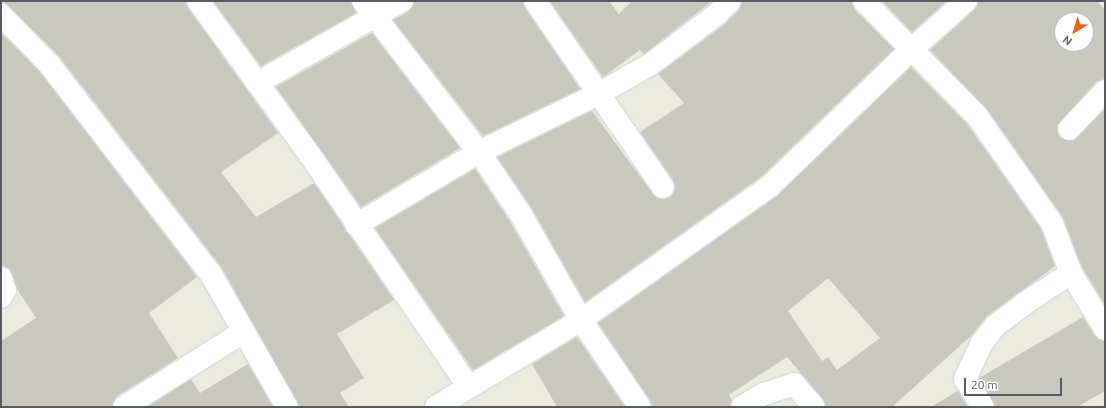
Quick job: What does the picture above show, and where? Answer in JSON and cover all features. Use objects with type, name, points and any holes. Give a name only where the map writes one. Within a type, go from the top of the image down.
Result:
[{"type":"street","points":[[198,1],[257,83],[469,388]]},
{"type":"street","points":[[257,83],[369,9],[402,1]]},
{"type":"street","points":[[535,1],[600,93],[663,187]]},
{"type":"street","points":[[356,225],[479,152],[600,93],[650,64],[730,1]]},
{"type":"street","points":[[864,1],[977,116],[1052,223],[1071,273],[1105,329]]},
{"type":"street","points":[[436,407],[581,320],[770,186],[911,50],[966,1]]},
{"type":"street","points":[[369,9],[479,152],[520,213],[581,320],[640,407]]},
{"type":"street","points":[[1,15],[48,64],[212,276],[242,332],[287,407]]},
{"type":"street","points":[[1069,130],[1105,91]]},
{"type":"street","points":[[982,407],[965,379],[981,344],[995,326],[1025,303],[1071,273]]},
{"type":"street","points":[[1,278],[5,290],[1,297]]},
{"type":"street","points":[[124,407],[242,332]]},
{"type":"street","points":[[742,407],[764,394],[794,384],[814,407]]},
{"type":"building","points":[[3,1],[186,1],[188,8],[278,133],[221,172],[256,217],[314,183],[394,300],[337,334],[364,378],[340,393],[349,407],[299,407],[222,268],[59,56]]},
{"type":"building","points":[[213,1],[351,1],[356,13],[261,66]]},
{"type":"building","points":[[414,1],[523,1],[525,8],[580,89],[483,136],[393,20],[408,12]]},
{"type":"building","points":[[550,1],[609,1],[619,14],[632,1],[712,1],[644,54],[640,50],[603,77]]},
{"type":"building","points":[[742,1],[852,1],[855,10],[894,49],[762,176],[585,302],[531,207],[497,157],[592,111],[653,194],[658,198],[670,197],[674,192],[673,180],[640,132],[684,103],[658,74],[725,24],[739,10]]},
{"type":"building","points":[[882,1],[947,1],[912,32]]},
{"type":"building","points":[[978,1],[1097,1],[1105,10],[1105,79],[1096,82],[1057,126],[1061,138],[1073,141],[1105,109],[1105,305],[1082,267],[1062,216],[987,109],[930,50],[974,10]]},
{"type":"building","points":[[1,33],[40,72],[197,277],[149,313],[178,358],[117,396],[112,407],[1,407],[1,341],[36,318],[17,289],[10,269],[1,265]]},
{"type":"building","points":[[372,33],[460,148],[361,207],[276,87]]},
{"type":"building","points":[[911,67],[967,124],[1041,229],[1055,266],[987,316],[972,335],[892,407],[826,407],[823,399],[787,357],[729,395],[732,400],[730,407],[652,407],[650,400],[598,323],[777,196]],"holes":[[[828,278],[880,338],[837,370],[828,357],[822,361],[788,311]]]},
{"type":"building","points":[[475,169],[509,220],[564,316],[473,370],[375,228]]},
{"type":"building","points":[[1083,317],[1095,336],[1105,341],[1105,391],[1077,407],[995,407],[979,378]]},
{"type":"building","points":[[577,337],[625,407],[557,407],[532,364]]},
{"type":"building","points":[[248,364],[273,407],[147,407],[191,379],[200,393]]},
{"type":"building","points":[[958,391],[968,407],[931,407]]}]
